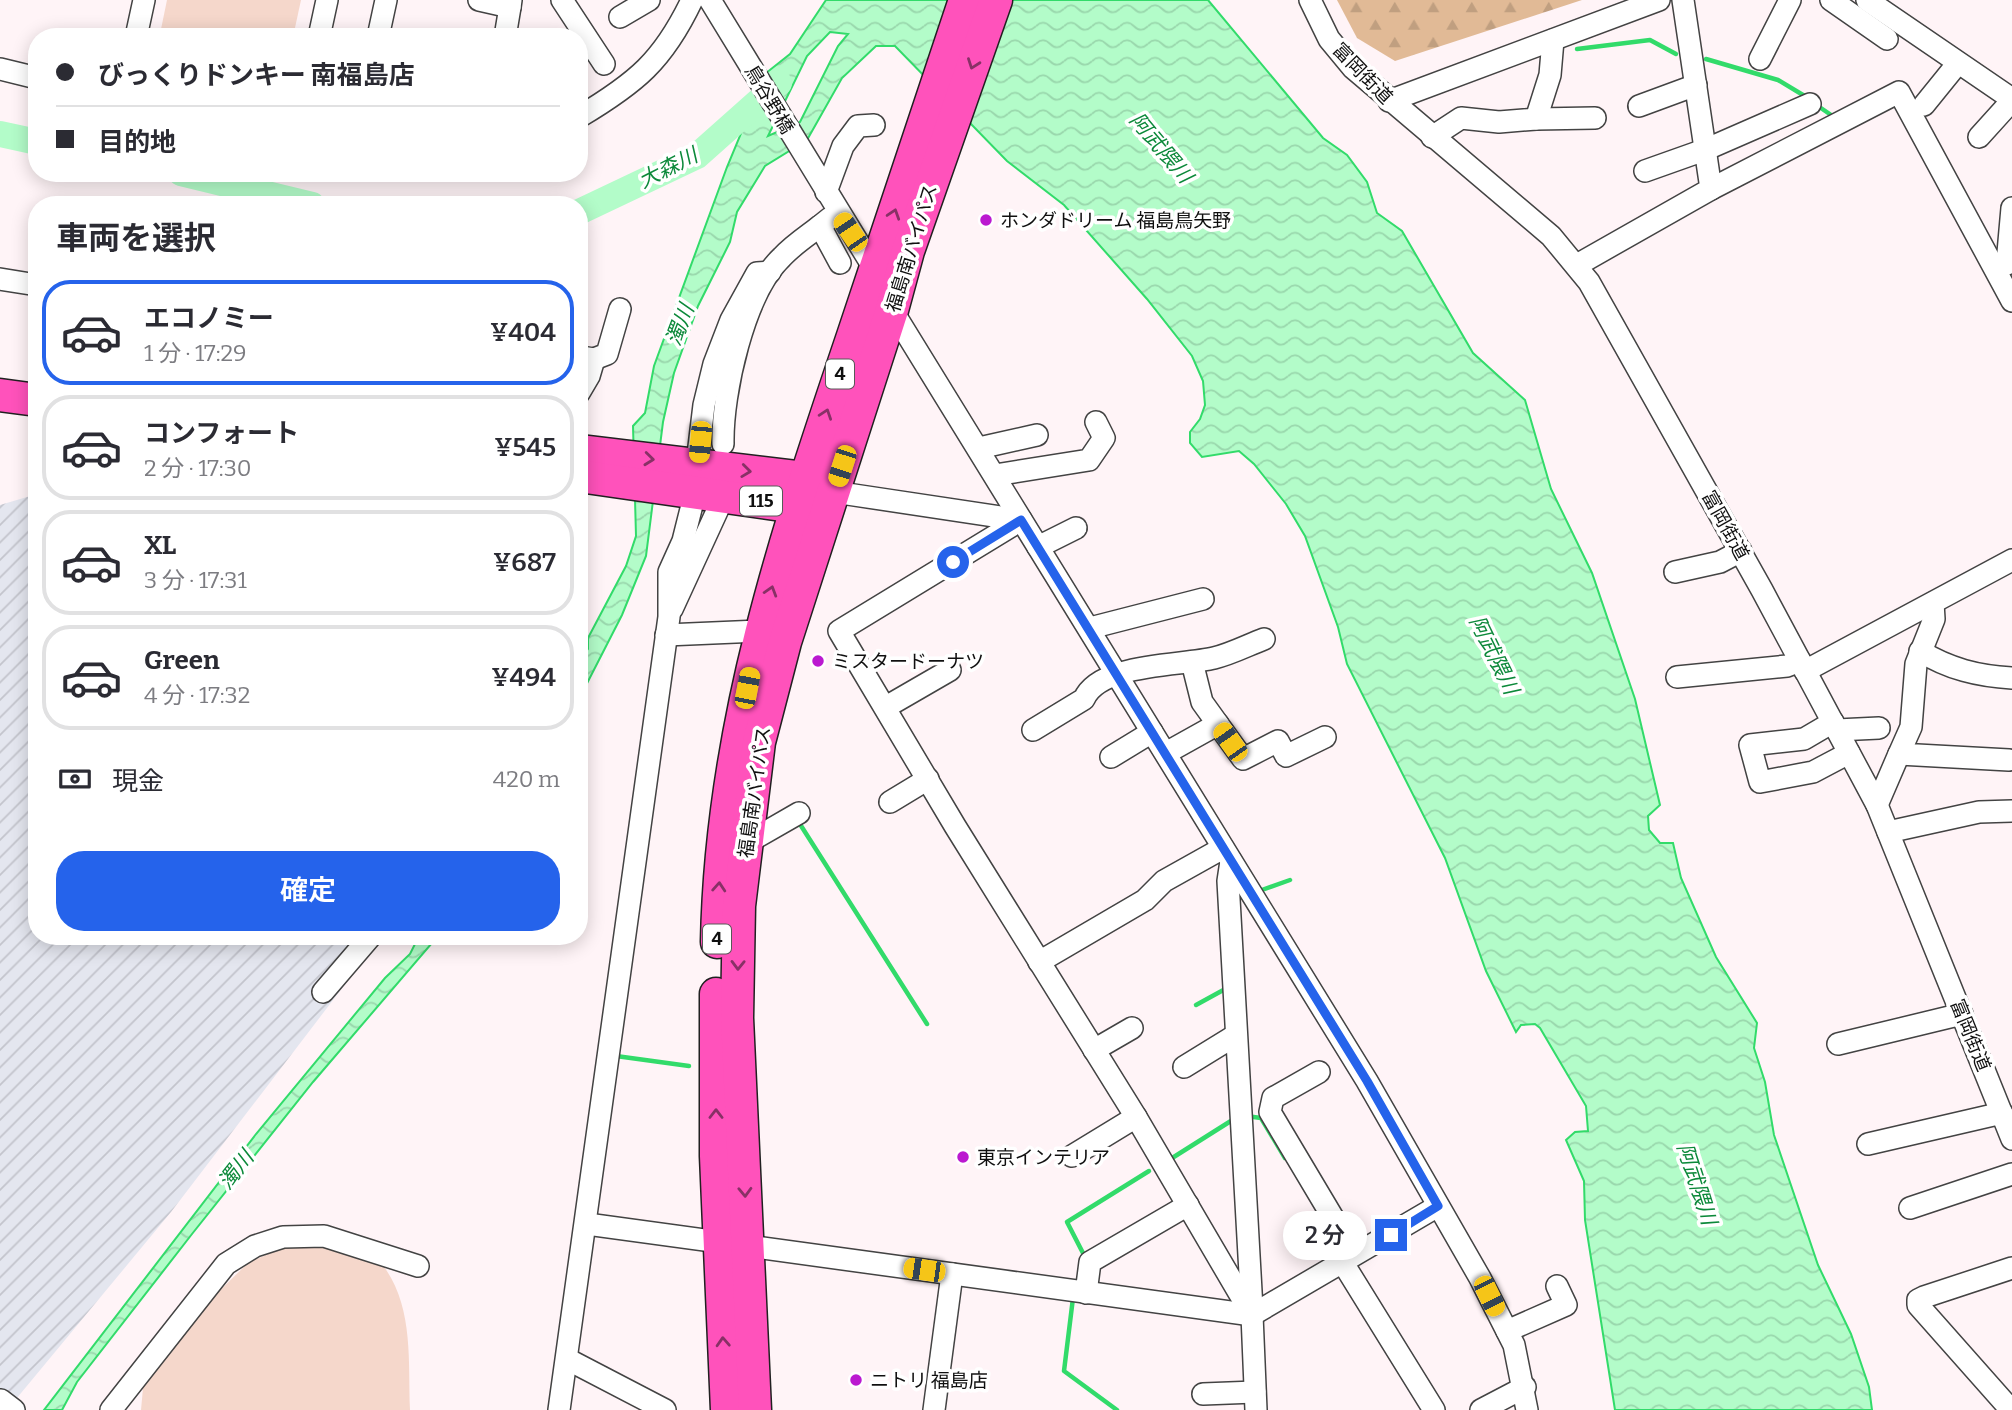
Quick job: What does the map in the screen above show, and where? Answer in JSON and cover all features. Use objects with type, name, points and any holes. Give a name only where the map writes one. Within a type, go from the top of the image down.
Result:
[{"type":"highway","name":"福島南バイパス","points":[[727,1410],[739,906],[745,844],[766,712],[892,310],[922,169],[965,0]]},
{"type":"highway","name":"福島南バイパス","points":[[755,1410],[733,1243],[716,1156],[718,895],[732,768],[759,631],[800,493],[875,270],[996,0]]},
{"type":"highway","points":[[0,375],[28,378]]},
{"type":"highway","points":[[0,395],[28,399]]},
{"type":"highway","name":"115","points":[[594,466],[697,483],[800,493],[834,492]]},
{"type":"street","points":[[138,28],[144,0]]},
{"type":"street","points":[[321,28],[327,0]]},
{"type":"street","points":[[380,28],[386,0]]},
{"type":"street","points":[[479,0],[511,3],[507,28]]},
{"type":"street","points":[[562,0],[580,28]]},
{"type":"street","points":[[620,17],[649,0]]},
{"type":"street","points":[[588,111],[642,76],[663,51],[692,0]]},
{"type":"street","name":"鳥谷野橋","points":[[710,0],[875,270],[892,310],[1367,1081],[1480,1278],[1514,1345],[1525,1387],[1527,1410]]},
{"type":"street","name":"富岡街道","points":[[1310,0],[1329,39],[1353,68],[1551,236],[1577,265],[1741,551],[1877,805],[2012,1139]]},
{"type":"street","points":[[1389,101],[1659,0]]},
{"type":"street","points":[[1683,0],[1711,189]]},
{"type":"street","points":[[1760,59],[1790,0]]},
{"type":"street","points":[[1831,0],[1887,39]]},
{"type":"street","points":[[1877,4],[2011,104],[1979,137]]},
{"type":"street","points":[[588,40],[604,64]]},
{"type":"street","points":[[1536,119],[1550,75],[1553,40]]},
{"type":"street","points":[[1924,105],[1958,63]]},
{"type":"street","points":[[0,69],[28,76]]},
{"type":"street","points":[[1639,106],[1696,85]]},
{"type":"street","points":[[1577,265],[1711,189],[1899,92],[2004,265],[2012,301]]},
{"type":"street","points":[[1644,171],[1707,149],[1810,104]]},
{"type":"street","points":[[1432,137],[1461,118],[1499,122],[1595,118]]},
{"type":"street","points":[[821,184],[843,146],[858,127],[874,125]]},
{"type":"street","points":[[2004,265],[2012,208]]},
{"type":"street","points":[[723,444],[727,386],[753,304],[781,257],[838,213]]},
{"type":"street","points":[[820,226],[840,263]]},
{"type":"street","points":[[559,1410],[587,1224],[668,626],[697,483],[704,405],[714,364],[731,320],[757,273],[770,272]]},
{"type":"street","points":[[0,279],[28,284]]},
{"type":"street","points":[[588,358],[607,354],[620,309]]},
{"type":"street","points":[[995,475],[1090,460],[1104,438],[1096,422]]},
{"type":"street","points":[[979,448],[1037,435]]},
{"type":"street","points":[[668,626],[669,572],[682,541],[697,483]]},
{"type":"street","points":[[834,492],[1021,520]]},
{"type":"street","points":[[1021,520],[839,631],[1136,1117],[1252,1315]]},
{"type":"street","points":[[1038,547],[1076,528]]},
{"type":"street","points":[[1675,572],[1720,562],[1741,551]]},
{"type":"street","points":[[1677,677],[1803,666],[1933,603],[2012,560]]},
{"type":"street","points":[[1090,628],[1203,599]]},
{"type":"street","points":[[1877,805],[1911,727],[1916,664],[1934,619],[1933,603]]},
{"type":"street","points":[[668,626],[759,631]]},
{"type":"street","points":[[1033,730],[1084,699],[1087,692],[1116,673],[1216,658],[1264,639]]},
{"type":"street","points":[[1920,650],[1936,661],[1967,673],[2012,678]]},
{"type":"street","points":[[1192,662],[1202,702],[1243,760],[1278,741],[1286,756],[1325,737]]},
{"type":"street","points":[[886,707],[950,670]]},
{"type":"street","points":[[1166,753],[1218,724]]},
{"type":"street","points":[[1849,753],[1813,772],[1760,782],[1750,745],[1804,739],[1835,726],[1879,728]]},
{"type":"street","points":[[1111,757],[1153,732]]},
{"type":"street","points":[[1899,754],[2009,760]]},
{"type":"street","points":[[890,803],[928,779]]},
{"type":"street","points":[[1888,832],[1979,812],[2012,811]]},
{"type":"street","points":[[745,844],[799,813]]},
{"type":"street","points":[[1039,962],[1145,900],[1164,881],[1227,855],[1255,1401],[1203,1394]]},
{"type":"street","points":[[323,992],[363,945]]},
{"type":"street","points":[[1838,1044],[1962,1014]]},
{"type":"street","points":[[1094,1050],[1132,1028]]},
{"type":"street","points":[[1184,1067],[1236,1035]]},
{"type":"street","points":[[1319,1072],[1273,1098],[1270,1112],[1434,1410]]},
{"type":"street","points":[[1868,1144],[2002,1113]]},
{"type":"street","points":[[1072,1156],[1136,1117]]},
{"type":"street","points":[[1910,1208],[2012,1174]]},
{"type":"street","points":[[1086,1293],[1090,1262],[1188,1205]]},
{"type":"street","points":[[587,1224],[1252,1315],[1438,1206]]},
{"type":"street","points":[[111,1410],[226,1264],[255,1246],[283,1237],[324,1236],[418,1266]]},
{"type":"street","points":[[2011,1410],[1918,1305],[1918,1300],[2012,1268]]},
{"type":"street","points":[[934,1410],[952,1274]]},
{"type":"street","points":[[1507,1331],[1566,1305],[1557,1286]]},
{"type":"street","points":[[567,1359],[665,1410]]},
{"type":"street","points":[[1481,1410],[1525,1387]]},
{"type":"street","points":[[1,1400],[14,1410]]},
{"type":"shaded area","points":[[167,0],[301,0],[295,28],[161,28]]},
{"type":"shaded area","points":[[28,497],[28,945],[375,945],[171,1212],[7,1410],[0,1410],[0,505]]},
{"type":"shaded area","points":[[318,1241],[382,1264],[392,1280],[400,1298],[407,1334],[410,1410],[141,1410],[144,1377],[207,1303],[249,1262],[294,1243]]},
{"type":"green space","points":[[1337,0],[1582,0],[1395,61],[1357,38]]},
{"type":"water","name":"阿武隈川","points":[[826,0],[1208,0],[1323,138],[1347,155],[1367,182],[1377,213],[1402,231],[1473,353],[1525,400],[1551,489],[1592,573],[1635,699],[1660,805],[1648,816],[1649,830],[1660,843],[1673,843],[1681,878],[1716,957],[1757,1023],[1754,1048],[1765,1082],[1774,1135],[1818,1265],[1851,1334],[1869,1387],[1872,1410],[1615,1410],[1585,1220],[1584,1181],[1566,1140],[1575,1132],[1588,1131],[1586,1106],[1540,1028],[1535,1024],[1521,1025],[1516,1032],[1486,971],[1445,858],[1347,664],[1338,627],[1305,536],[1286,504],[1254,464],[1239,451],[1202,457],[1190,443],[1190,432],[1200,419],[1205,405],[1203,381],[1192,356],[1147,299],[1064,205],[1007,161],[895,46],[876,46],[842,78],[807,140],[765,166],[737,212],[730,242],[698,306],[674,373],[663,422],[646,556],[622,615],[588,681],[588,638],[626,566],[636,536],[633,426],[645,413],[654,366],[727,167],[766,73],[790,54]],"holes":[[[830,32],[848,34],[838,46],[800,122],[768,136],[807,56]]]},
{"type":"water","name":"濁川","points":[[414,945],[430,945],[313,1082],[192,1234],[77,1382],[62,1410],[44,1410],[256,1134],[385,978],[410,954]]},
{"type":"waterway","points":[[1577,49],[1650,40],[1676,54]]},
{"type":"waterway","points":[[1706,59],[1778,80],[1808,98]]},
{"type":"waterway","name":"大森川","points":[[588,208],[697,156],[779,83]]},
{"type":"waterway","points":[[1815,104],[1834,117]]},
{"type":"waterway","name":"大森川","points":[[0,134],[28,140]]},
{"type":"waterway","name":"大森川","points":[[218,182],[275,196]]},
{"type":"waterway","points":[[798,821],[927,1024]]},
{"type":"waterway","points":[[1259,891],[1290,880]]},
{"type":"waterway","points":[[1196,1005],[1227,988]]},
{"type":"waterway","points":[[616,1056],[689,1066]]},
{"type":"waterway","points":[[1246,1116],[1261,1118],[1285,1158]]},
{"type":"waterway","points":[[1169,1160],[1234,1119]]},
{"type":"waterway","points":[[1084,1255],[1067,1222],[1149,1171]]},
{"type":"waterway","points":[[1073,1298],[1064,1371],[1117,1410]]},
{"type":"place","name":"ホンダドリーム 福島鳥矢野","points":[[986,220]]},
{"type":"place","name":"ミスタードーナツ","points":[[818,661]]},
{"type":"place","name":"東京インテリア","points":[[963,1157]]},
{"type":"place","name":"ニトリ 福島店","points":[[856,1380]]},
{"type":"route","points":[[953,562],[1021,520],[1367,1081],[1438,1206],[1391,1235]]}]
